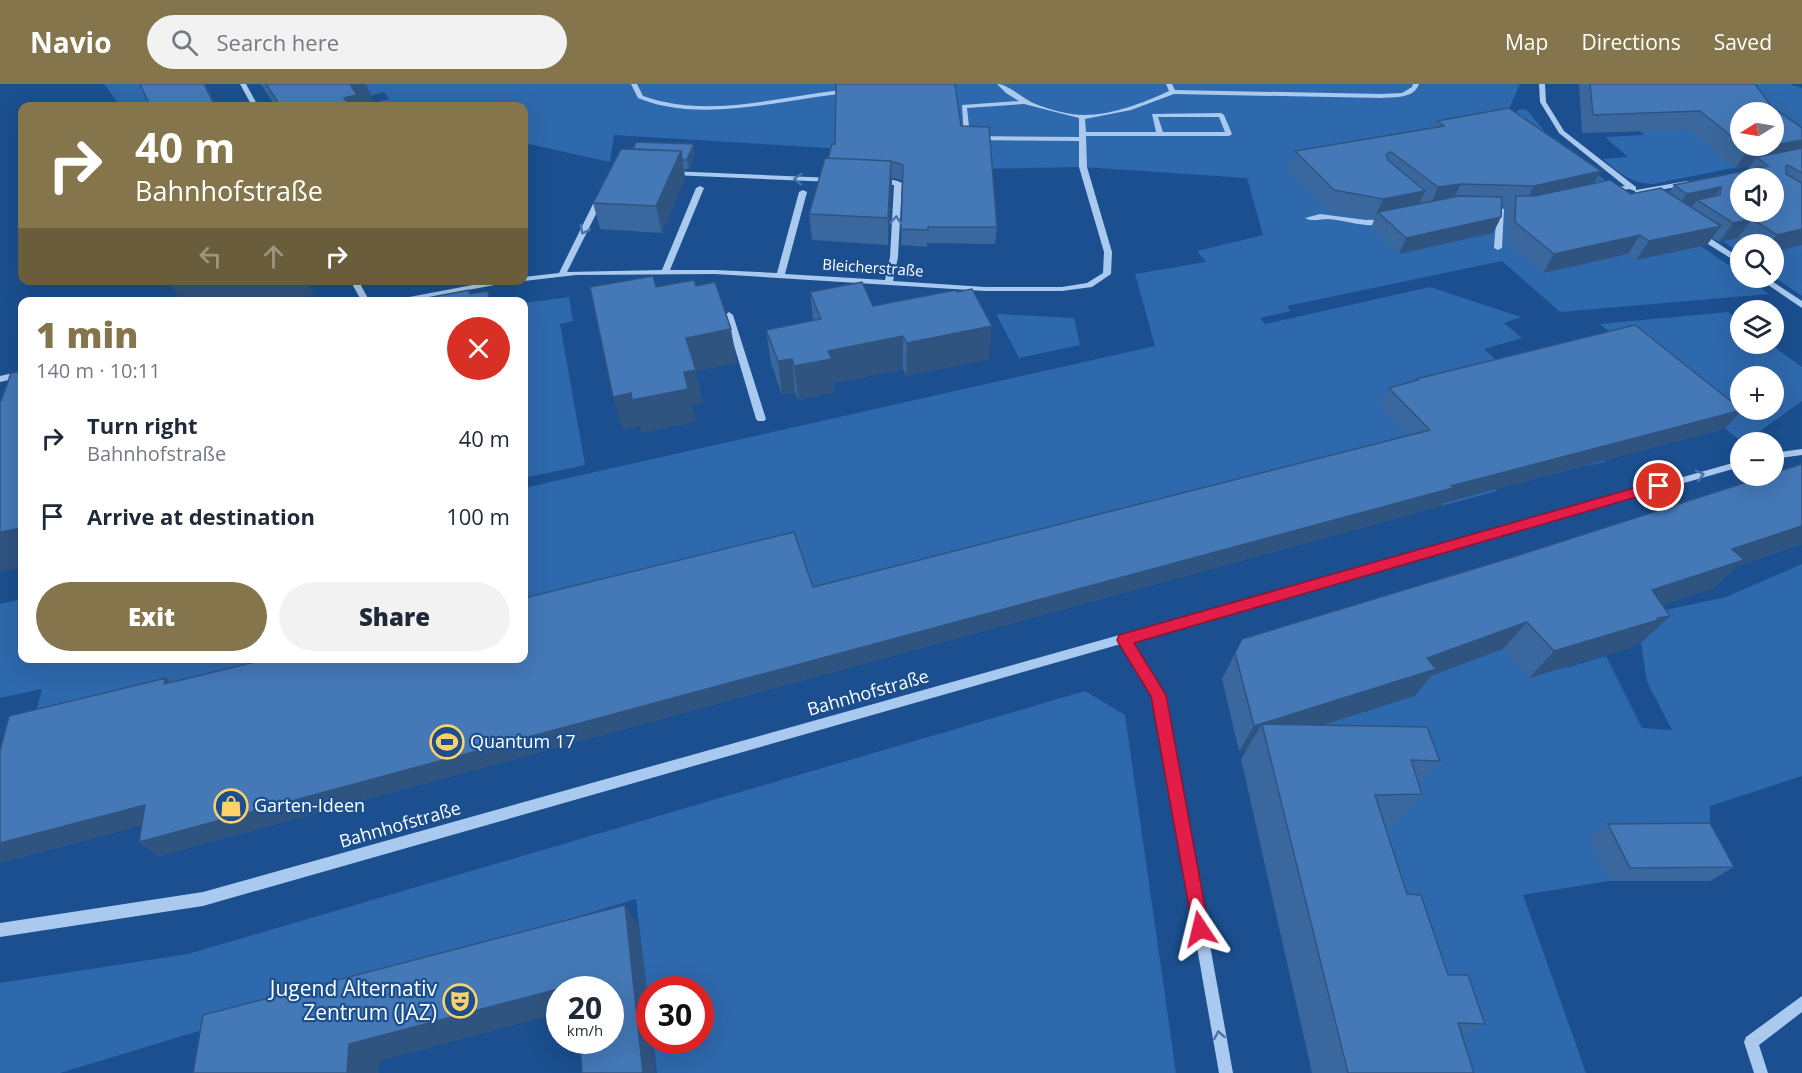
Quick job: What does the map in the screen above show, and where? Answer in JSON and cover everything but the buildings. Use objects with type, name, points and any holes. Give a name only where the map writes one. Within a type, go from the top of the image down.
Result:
[{"type":"street","points":[[243,84],[253,102]]},
{"type":"street","points":[[634,84],[640,97],[658,104],[715,107],[858,91]]},
{"type":"street","points":[[1000,84],[1016,98],[1025,102],[1045,110],[1082,117],[1114,114],[1144,106],[1173,92],[1381,96],[1403,95],[1415,88],[1416,84]]},
{"type":"street","points":[[1169,84],[1173,92]]},
{"type":"street","points":[[1542,84],[1543,102],[1561,132],[1647,198]]},
{"type":"street","points":[[1025,102],[964,106],[967,138],[1229,134],[1221,115],[1154,115],[1160,134]]},
{"type":"street","points":[[1082,117],[1083,136]]},
{"type":"street","name":"Bleicherstraße","points":[[528,278],[562,274],[715,272],[985,289],[1062,289],[1089,285],[1107,274],[1108,252],[1083,167],[1083,136]]},
{"type":"street","points":[[667,173],[840,181]]},
{"type":"street","points":[[875,182],[898,183],[894,257],[888,283]]},
{"type":"street","points":[[1638,192],[1692,182]]},
{"type":"street","points":[[1598,194],[1630,187]]},
{"type":"street","points":[[665,272],[700,188]]},
{"type":"street","points":[[562,274],[603,190]]},
{"type":"street","points":[[780,276],[803,192]]},
{"type":"street","points":[[1490,209],[1511,209]]},
{"type":"street","points":[[1498,248],[1500,209]]},
{"type":"street","points":[[1309,218],[1326,214],[1374,224],[1395,219]]},
{"type":"street","points":[[1692,230],[1730,255]]},
{"type":"street","points":[[415,297],[484,285]]},
{"type":"street","points":[[1777,288],[1802,305]]},
{"type":"street","points":[[459,289],[459,297]]},
{"type":"street","points":[[729,315],[761,419]]},
{"type":"street","points":[[0,379],[18,375]]},
{"type":"street","points":[[1784,454],[1802,452]]},
{"type":"street","name":"Bahnhofstraße","points":[[0,930],[203,899],[1730,467]]},
{"type":"street","points":[[1124,640],[1159,695],[1226,1073]]},
{"type":"street","points":[[1761,1073],[1751,1042],[1802,1003]]},
{"type":"shaded area","points":[[104,84],[150,84],[159,102],[117,102]]},
{"type":"shaded area","points":[[321,84],[1520,84],[1502,124],[1507,125],[1518,110],[1526,109],[1546,133],[1599,176],[1730,266],[1730,288],[1760,288],[1769,294],[1560,312],[1502,261],[1287,306],[1291,311],[1260,318],[1265,324],[1430,287],[1521,317],[1504,323],[1522,338],[1484,349],[1606,462],[1563,470],[1407,397],[1497,491],[1441,506],[1395,455],[815,604],[528,617],[528,487],[1155,346],[1135,274],[1206,262],[1197,251],[1263,235],[1247,178],[1083,167],[910,170],[910,153],[614,135],[610,162],[528,144],[528,102],[377,102],[389,99],[384,92],[349,102],[336,102]]},
{"type":"shaded area","points":[[1623,84],[1789,84],[1802,88],[1802,154],[1653,184],[1638,182],[1626,176],[1603,159],[1628,157],[1605,137],[1644,135],[1628,119]]},
{"type":"shaded area","points":[[1802,166],[1802,296],[1784,284],[1784,234],[1730,234],[1730,246],[1655,194],[1730,180],[1730,222],[1784,222],[1784,169]]},
{"type":"shaded area","points":[[569,297],[573,321],[560,324],[585,465],[528,477],[528,302]]},
{"type":"shaded area","points":[[1728,312],[1730,314],[1730,354],[1784,354],[1802,367],[1802,401],[1784,414],[1784,366],[1730,366],[1730,420],[1775,420],[1759,432],[1730,432],[1600,324]]},
{"type":"shaded area","points":[[996,314],[1074,318],[1080,345],[1019,358]]},
{"type":"shaded area","points":[[1802,564],[1802,776],[1710,806],[1710,881],[1609,881],[1523,895],[1586,1073],[1428,1073],[1345,781],[1314,714],[1503,649],[1556,669],[1606,656],[1642,728],[1672,730],[1647,682],[1641,643],[1623,619],[1726,597]]},
{"type":"shaded area","points":[[18,600],[18,663],[335,663],[31,732],[42,689],[0,698],[0,604]]},
{"type":"shaded area","points":[[1085,691],[1125,715],[1176,1073],[657,1073],[655,1054],[714,1054],[714,976],[645,976],[636,899],[60,1073],[0,1073],[0,983],[188,954]]},
{"type":"place","name":"Quantum 17","points":[[447,742]]},
{"type":"place","name":"Garten-Ideen","points":[[231,806]]},
{"type":"place","name":"Jugend Alternativ Zentrum (JAZ)","points":[[460,1001]]},
{"type":"route","points":[[1200,929],[1159,695],[1124,640],[1659,486]]}]
